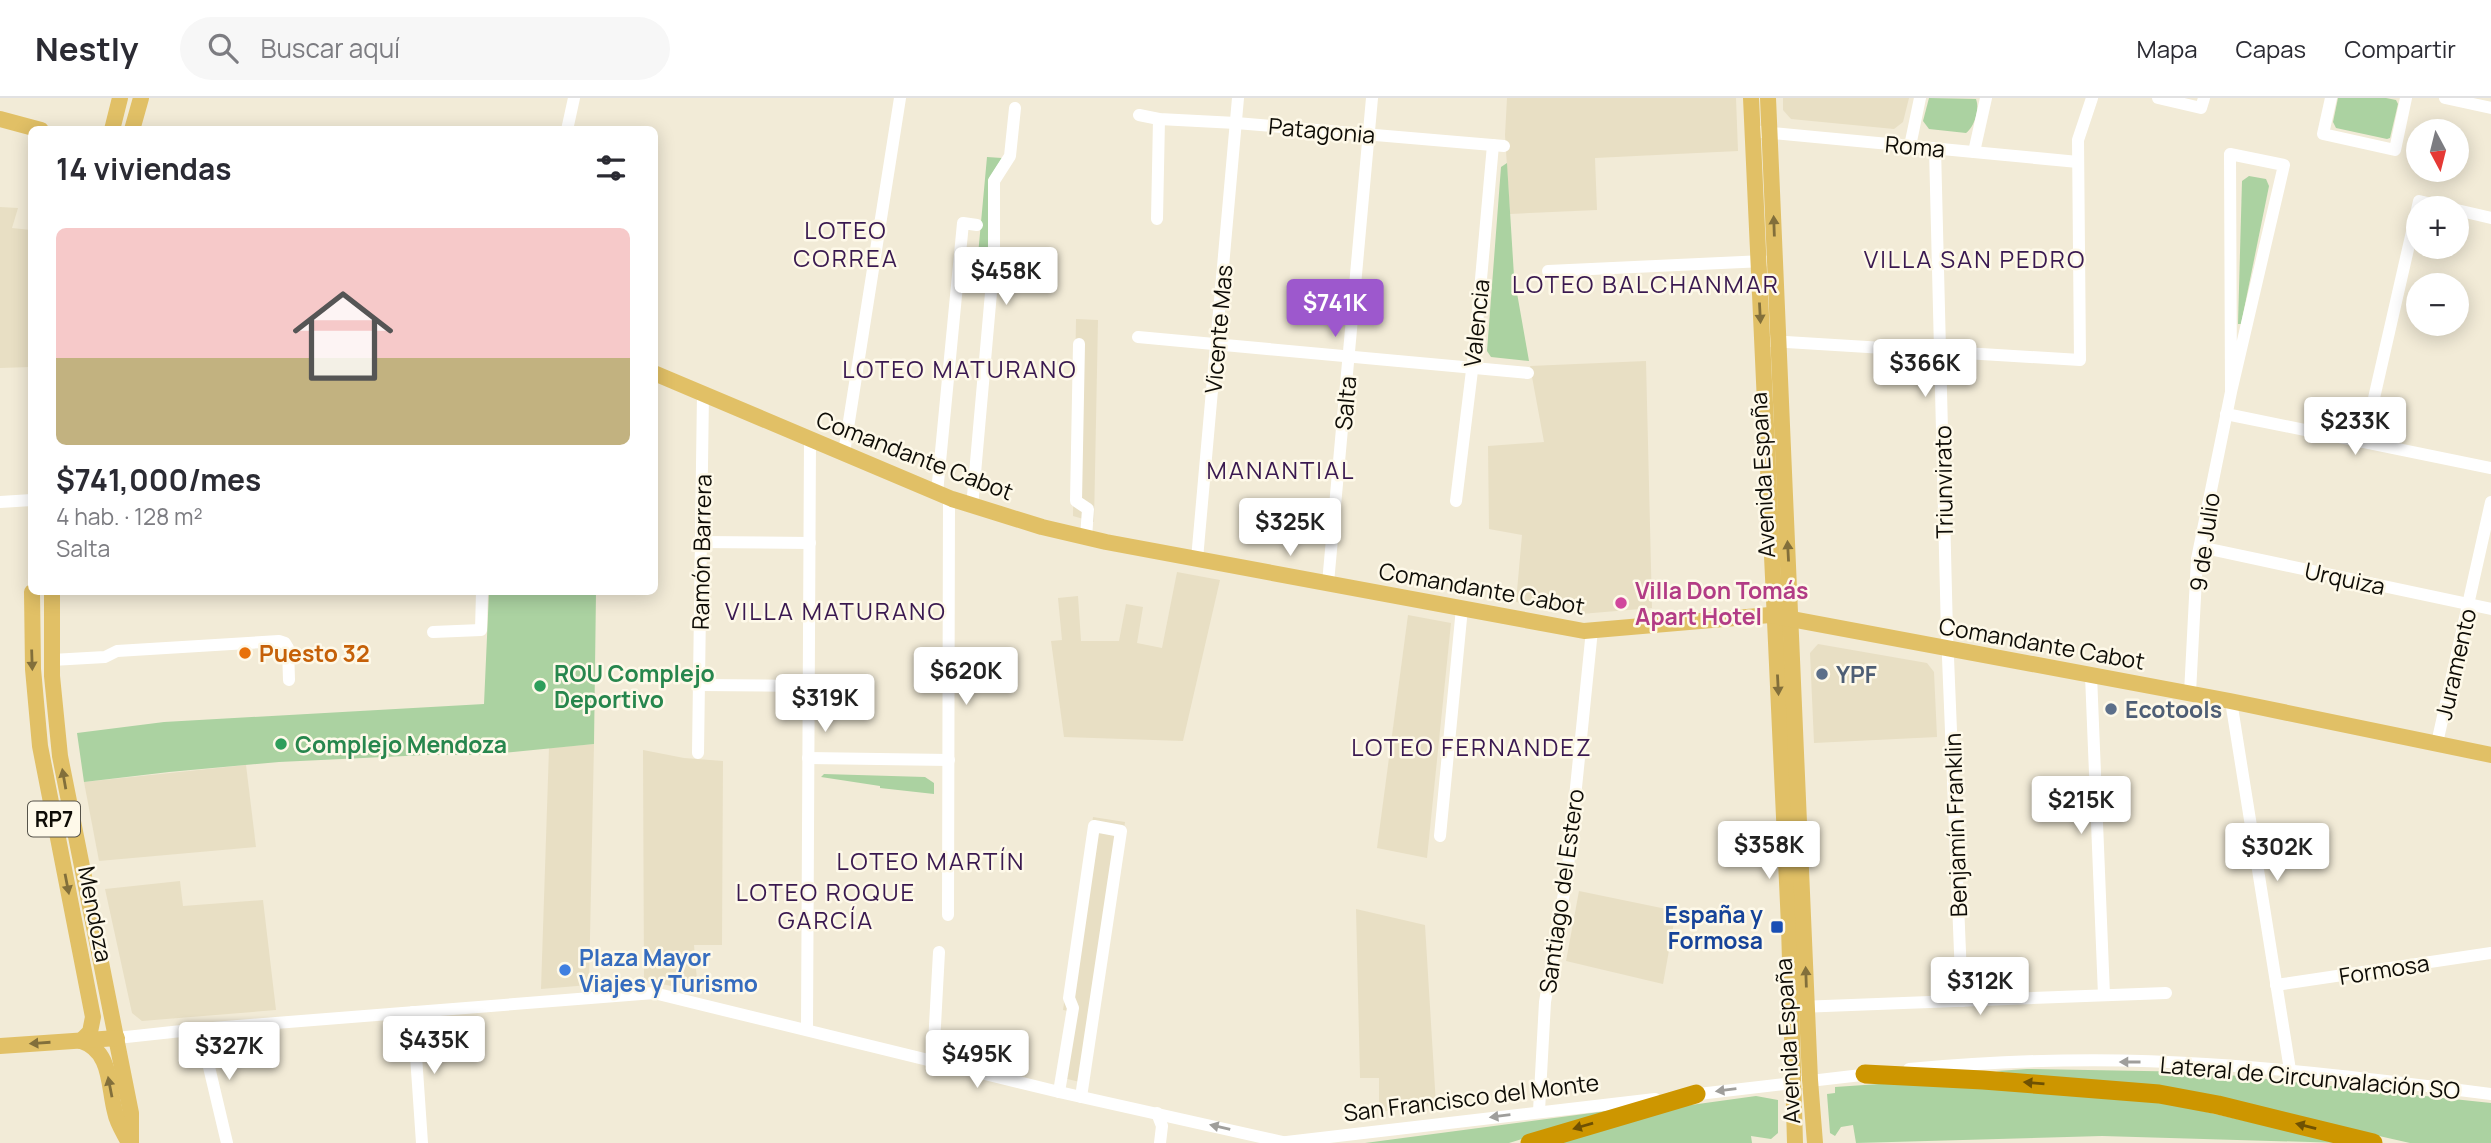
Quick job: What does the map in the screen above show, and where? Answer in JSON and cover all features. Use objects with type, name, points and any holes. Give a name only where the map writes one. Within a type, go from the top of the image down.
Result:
[{"type":"highway","points":[[1865,1074],[2159,1094],[2227,1107],[2373,1143]]},
{"type":"highway","points":[[1530,1143],[1696,1094]]},
{"type":"main road","points":[[112,126],[120,98]]},
{"type":"main road","points":[[133,126],[141,98]]},
{"type":"main road","name":"Avenida España","points":[[1751,98],[1775,617],[1800,1007]]},
{"type":"main road","name":"Avenida España","points":[[1768,98],[1792,620],[1802,1081],[1794,1143]]},
{"type":"main road","points":[[0,119],[28,127]]},
{"type":"main road","name":"Comandante Cabot","points":[[658,375],[943,496],[972,507],[1086,538],[1584,631],[1775,617],[2190,693],[2491,755]]},
{"type":"main road","name":"Mendoza","points":[[32,595],[33,669],[40,746],[93,1017],[90,1031],[81,1041],[92,1045],[103,1057],[116,1116],[130,1143]]},
{"type":"main road","name":"Mendoza","points":[[52,595],[51,660],[64,778],[131,1113],[130,1143]]},
{"type":"main road","name":"San Francisco del Monte","points":[[0,1046],[117,1038]]},
{"type":"main road","name":"Avenida España","points":[[1802,1081],[1815,1143]]},
{"type":"street","points":[[568,126],[574,98]]},
{"type":"street","points":[[844,453],[900,98]]},
{"type":"street","name":"Vicente Mas","points":[[1197,559],[1238,98]]},
{"type":"street","name":"Salta","points":[[1328,583],[1372,98]]},
{"type":"street","points":[[1910,145],[1920,98]]},
{"type":"street","points":[[1974,152],[1986,98]]},
{"type":"street","points":[[1761,340],[2080,360],[2078,140],[2092,98]]},
{"type":"street","points":[[2158,98],[2203,103]]},
{"type":"street","points":[[2331,98],[2323,134],[2395,150],[2406,98]]},
{"type":"street","points":[[2445,98],[2491,108]]},
{"type":"street","points":[[972,507],[994,259],[994,181],[1010,156],[1015,108]]},
{"type":"street","name":"Patagonia","points":[[1139,115],[1159,119],[1236,123],[1499,146]]},
{"type":"street","points":[[1157,219],[1159,119]]},
{"type":"street","name":"Roma","points":[[1752,131],[2078,162]]},
{"type":"street","name":"Valencia","points":[[1456,500],[1499,146]]},
{"type":"street","name":"Triunvirato","points":[[1935,148],[1948,648]]},
{"type":"street","name":"9 de Julio","points":[[2190,693],[2197,559],[2231,392],[2284,165],[2230,154],[2231,392]]},
{"type":"street","points":[[2469,213],[2491,218]]},
{"type":"street","points":[[948,915],[949,760],[943,496],[963,223],[977,225]]},
{"type":"street","points":[[2364,442],[2406,258]]},
{"type":"street","points":[[1548,271],[1775,261]]},
{"type":"street","points":[[1138,337],[1528,373]]},
{"type":"street","points":[[1079,344],[1076,501],[1088,509],[1086,538]]},
{"type":"street","name":"Ramón Barrera","points":[[698,752],[703,393]]},
{"type":"street","points":[[2227,414],[2491,468]]},
{"type":"street","points":[[807,1029],[810,439]]},
{"type":"street","points":[[0,502],[28,500]]},
{"type":"street","name":"Juramento","points":[[2437,743],[2491,502]]},
{"type":"street","points":[[702,542],[810,542]]},
{"type":"street","name":"Urquiza","points":[[2200,547],[2491,609]]},
{"type":"street","points":[[433,632],[481,630],[482,595]]},
{"type":"street","points":[[1440,836],[1462,608]]},
{"type":"street","name":"Santiago del Estero","points":[[1539,1111],[1545,1002],[1567,876],[1592,630]]},
{"type":"street","points":[[51,660],[104,657],[117,651],[279,641],[285,643],[288,648],[289,680]]},
{"type":"street","name":"Benjamín Franklin","points":[[1948,648],[1962,1001]]},
{"type":"street","points":[[2091,675],[2104,995]]},
{"type":"street","points":[[699,685],[809,687]]},
{"type":"street","points":[[2231,701],[2290,1070]]},
{"type":"street","points":[[808,758],[949,760]]},
{"type":"street","points":[[1059,1092],[1073,1007],[1069,999],[1094,826],[1121,831],[1082,1097]]},
{"type":"street","points":[[933,1062],[939,952]]},
{"type":"street","name":"Formosa","points":[[2276,985],[2491,953]]},
{"type":"street","name":"San Francisco del Monte","points":[[117,1038],[654,993],[1059,1092],[1283,1142],[1802,1081]]},
{"type":"street","points":[[1800,1007],[2166,993]]},
{"type":"street","points":[[414,1012],[422,1143]]},
{"type":"street","points":[[200,1029],[227,1143]]},
{"type":"street","name":"Lateral de Circunvalación SO","points":[[1802,1081],[2000,1061],[2173,1062],[2290,1070],[2491,1094]]},
{"type":"street","points":[[1157,1112],[1162,1126],[1160,1143]]},
{"type":"street","points":[[1278,1143],[1283,1142]]},
{"type":"shaded area","points":[[1507,98],[1736,98],[1738,151],[1595,158],[1597,210],[1510,214],[1505,135]]},
{"type":"shaded area","points":[[1783,98],[1909,98],[1903,122],[1894,129],[1791,119],[1783,110]]},
{"type":"shaded area","points":[[0,207],[18,208],[12,228],[28,230],[28,367],[0,368]]},
{"type":"shaded area","points":[[1076,319],[1098,320],[1094,522],[1073,516]]},
{"type":"shaded area","points":[[1646,361],[1652,608],[1581,614],[1516,602],[1522,535],[1489,529],[1488,446],[1544,442],[1530,366]]},
{"type":"shaded area","points":[[1177,572],[1220,580],[1183,741],[1064,737],[1051,641],[1062,640],[1058,598],[1078,596],[1081,641],[1119,641],[1126,604],[1143,607],[1137,643],[1162,648]]},
{"type":"shaded area","points":[[1408,615],[1451,623],[1427,858],[1377,848]]},
{"type":"shaded area","points":[[1818,644],[1927,663],[1934,672],[1937,737],[1814,743],[1810,653]]},
{"type":"shaded area","points":[[594,744],[589,985],[541,989],[549,748]]},
{"type":"shaded area","points":[[643,750],[684,758],[723,761],[722,945],[694,945],[698,992],[644,980]]},
{"type":"shaded area","points":[[246,765],[256,847],[99,861],[84,782]]},
{"type":"shaded area","points":[[1093,817],[1125,822],[1088,1084],[1059,1077],[1068,1011],[1063,1010]]},
{"type":"shaded area","points":[[180,881],[183,906],[263,900],[276,1010],[142,1021],[132,1013],[105,889]]},
{"type":"shaded area","points":[[1579,891],[1676,911],[1663,984],[1566,961]]},
{"type":"shaded area","points":[[1356,909],[1425,925],[1436,1105],[1379,1112],[1379,1078],[1360,1078]]},
{"type":"green space","points":[[1929,98],[1976,99],[1977,113],[1974,123],[1966,133],[1929,129],[1923,121]]},
{"type":"green space","points":[[2338,98],[2396,100],[2398,104],[2390,138],[2336,128],[2333,122]]},
{"type":"green space","points":[[987,157],[1002,158],[988,180],[988,256],[978,255]]},
{"type":"green space","points":[[1507,163],[1514,276],[1529,361],[1491,357],[1487,351],[1501,167]]},
{"type":"green space","points":[[2249,176],[2266,179],[2269,186],[2241,324],[2238,324],[2242,181]]},
{"type":"green space","points":[[489,595],[596,595],[594,744],[482,755],[279,762],[84,782],[77,733],[164,722],[484,704]]},
{"type":"green space","points":[[824,774],[925,777],[934,783],[934,794],[880,788],[821,777]]},
{"type":"green space","points":[[2027,1069],[2200,1072],[2491,1103],[2491,1143],[2410,1143],[2357,1131],[1996,1071]]},
{"type":"green space","points":[[1923,1081],[2150,1099],[2342,1143],[2102,1136],[1856,1143],[1853,1125],[1841,1127],[1835,1136],[1830,1133],[1827,1094],[1835,1093],[1835,1087]]},
{"type":"green space","points":[[1756,1096],[1778,1100],[1778,1133],[1771,1139],[1751,1136],[1752,1143],[1554,1143],[1669,1108]]},
{"type":"green space","points":[[1614,1110],[1509,1143],[1365,1143]]},
{"type":"place","name":"Villa Don Tomás Apart Hotel","points":[[1621,603]]},
{"type":"place","name":"Puesto 32","points":[[245,653]]},
{"type":"place","name":"YPF","points":[[1822,674]]},
{"type":"place","name":"ROU Complejo Deportivo","points":[[540,686]]},
{"type":"place","name":"Ecotools","points":[[2111,709]]},
{"type":"place","name":"Complejo Mendoza","points":[[281,744]]},
{"type":"place","name":"España y Formosa","points":[[1777,927]]},
{"type":"place","name":"Plaza Mayor Viajes y Turismo","points":[[565,970]]},
{"type":"district","name":"LOTEO CORREA","points":[[846,243]]},
{"type":"district","name":"VILLA SAN PEDRO","points":[[1975,258]]},
{"type":"district","name":"LOTEO BALCHANMAR","points":[[1646,283]]},
{"type":"district","name":"LOTEO MATURANO","points":[[960,368]]},
{"type":"district","name":"MANANTIAL","points":[[1281,469]]},
{"type":"district","name":"VILLA MATURANO","points":[[836,610]]},
{"type":"district","name":"LOTEO FERNANDEZ","points":[[1472,746]]},
{"type":"district","name":"LOTEO MARTÍN","points":[[931,860]]},
{"type":"district","name":"LOTEO ROQUE GARCÍA","points":[[826,905]]}]
